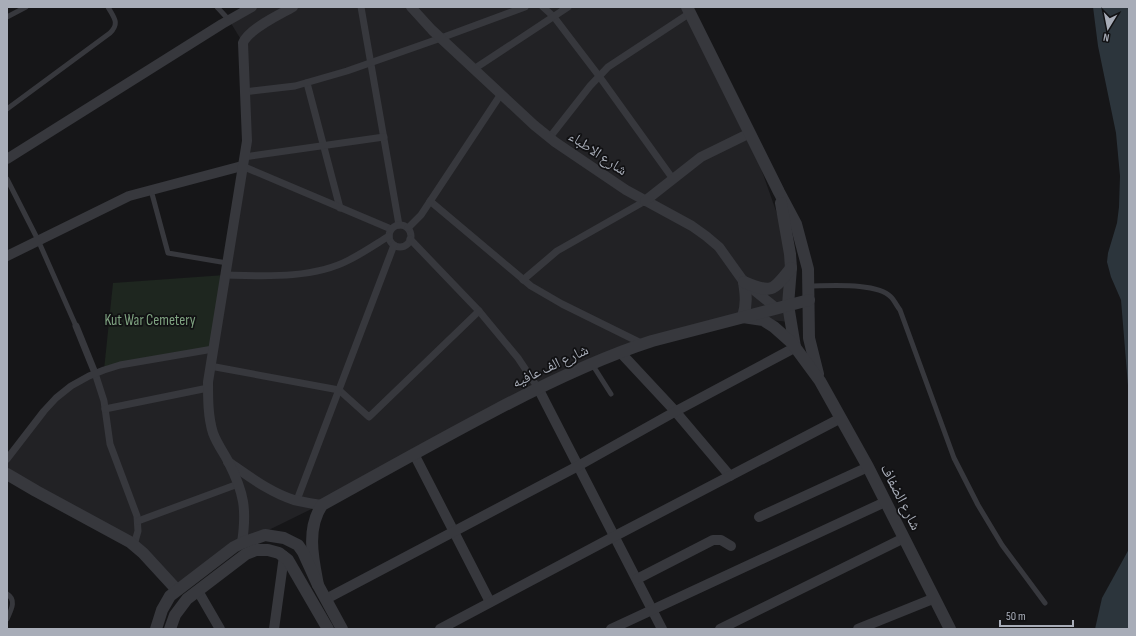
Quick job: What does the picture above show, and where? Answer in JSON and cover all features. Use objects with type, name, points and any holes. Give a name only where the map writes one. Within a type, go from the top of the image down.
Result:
[{"type":"street","points":[[7,159],[252,7]]},
{"type":"street","points":[[242,543],[245,512],[243,497],[228,462],[218,446],[209,414],[208,388],[210,366],[247,141],[243,43],[245,38],[253,31],[294,7]]},
{"type":"street","points":[[361,7],[399,225]]},
{"type":"street","name":"شارع الاطباء","points":[[411,7],[474,69],[550,137],[626,190],[692,226],[706,236],[719,247],[744,282],[782,307]]},
{"type":"street","points":[[244,92],[295,86],[307,83],[441,38],[525,7]]},
{"type":"street","points":[[543,7],[554,17],[599,76],[673,179]]},
{"type":"street","points":[[474,69],[568,7]]},
{"type":"street","points":[[550,137],[608,67],[689,10],[796,224],[806,257],[809,286],[810,338],[820,381]]},
{"type":"street","points":[[307,83],[340,208]]},
{"type":"street","points":[[408,228],[416,221],[430,201],[501,94]]},
{"type":"street","points":[[523,280],[557,251],[645,201],[701,157],[750,133]]},
{"type":"street","points":[[7,256],[116,201],[151,189],[243,162],[324,145],[384,137]]},
{"type":"street","points":[[243,162],[390,233]]},
{"type":"street","points":[[779,192],[791,268],[782,307],[796,347]]},
{"type":"street","points":[[430,201],[531,286],[562,304],[643,344]]},
{"type":"street","points":[[225,275],[274,276],[320,271],[348,261],[390,233],[394,227],[399,225],[408,228],[410,231],[410,239],[406,245],[394,245],[390,240],[390,233]]},
{"type":"street","points":[[410,239],[479,311],[518,358],[538,388],[662,629]]},
{"type":"street","points":[[297,500],[394,245]]},
{"type":"street","points":[[791,268],[776,287],[765,290],[744,282],[746,307],[743,317],[763,320],[774,327],[796,347],[820,381]]},
{"type":"street","name":"شارع الف عافيه","points":[[322,505],[538,388],[620,352],[729,320],[809,300]]},
{"type":"street","points":[[210,366],[338,390],[369,417],[479,311]]},
{"type":"street","points":[[76,326],[95,373],[105,409],[110,444],[138,516],[138,531],[134,545]]},
{"type":"street","points":[[326,599],[578,466],[675,411],[796,347]]},
{"type":"street","points":[[7,459],[44,411],[56,398],[71,386],[95,373],[120,365],[213,349]]},
{"type":"street","points":[[620,352],[675,411],[730,476]]},
{"type":"street","name":"شارع الضفاف","points":[[820,381],[868,467],[950,629]]},
{"type":"street","points":[[105,409],[208,388]]},
{"type":"street","points":[[440,629],[840,418]]},
{"type":"street","points":[[414,454],[490,602]]},
{"type":"street","points":[[228,462],[273,491],[297,500],[322,505],[316,516],[312,542],[313,560],[318,585]]},
{"type":"street","points":[[758,517],[868,467]]},
{"type":"street","points":[[7,474],[117,534],[134,545],[177,590]]},
{"type":"street","points":[[138,522],[238,484]]},
{"type":"street","points":[[611,629],[885,502]]},
{"type":"street","points":[[156,629],[165,604],[170,596],[234,547],[265,534],[284,538],[298,545],[342,629]]},
{"type":"street","points":[[720,629],[904,538]]},
{"type":"street","points":[[637,579],[713,540],[721,540],[731,546]]},
{"type":"street","points":[[170,629],[175,615],[187,599],[246,554],[262,549],[284,556],[292,564],[328,629]]},
{"type":"street","points":[[274,629],[284,556]]},
{"type":"street","points":[[198,591],[220,629]]},
{"type":"street","points":[[858,629],[934,598]]},
{"type":"lane","points":[[7,17],[26,7]]},
{"type":"lane","points":[[7,109],[110,33],[116,26],[116,21],[108,7]]},
{"type":"lane","points":[[217,7],[229,20]]},
{"type":"lane","points":[[7,179],[38,240],[76,326]]},
{"type":"lane","points":[[151,189],[168,253],[227,263]]},
{"type":"lane","points":[[809,286],[857,286],[875,288],[890,296],[900,310],[954,458],[978,505],[1002,546],[1045,602]]},
{"type":"lane","points":[[592,364],[611,394]]},
{"type":"lane","points":[[7,594],[10,595],[13,600],[7,619]]},
{"type":"shaded area","points":[[250,7],[687,7],[752,143],[788,245],[789,322],[754,318],[643,344],[538,388],[338,496],[242,543],[173,592],[130,542],[7,474],[7,459],[56,398],[104,370],[213,349],[247,141],[243,43],[229,20]]},
{"type":"shaded area","points":[[1093,7],[1129,7],[1129,398],[1121,300],[1111,277],[1107,262],[1108,253],[1117,223],[1120,176],[1116,133],[1098,46]]},
{"type":"shaded area","points":[[1129,549],[1129,629],[1095,629],[1102,598]]},
{"type":"green space","name":"Kut War Cemetery","points":[[225,275],[213,349],[104,370],[113,283]]}]
